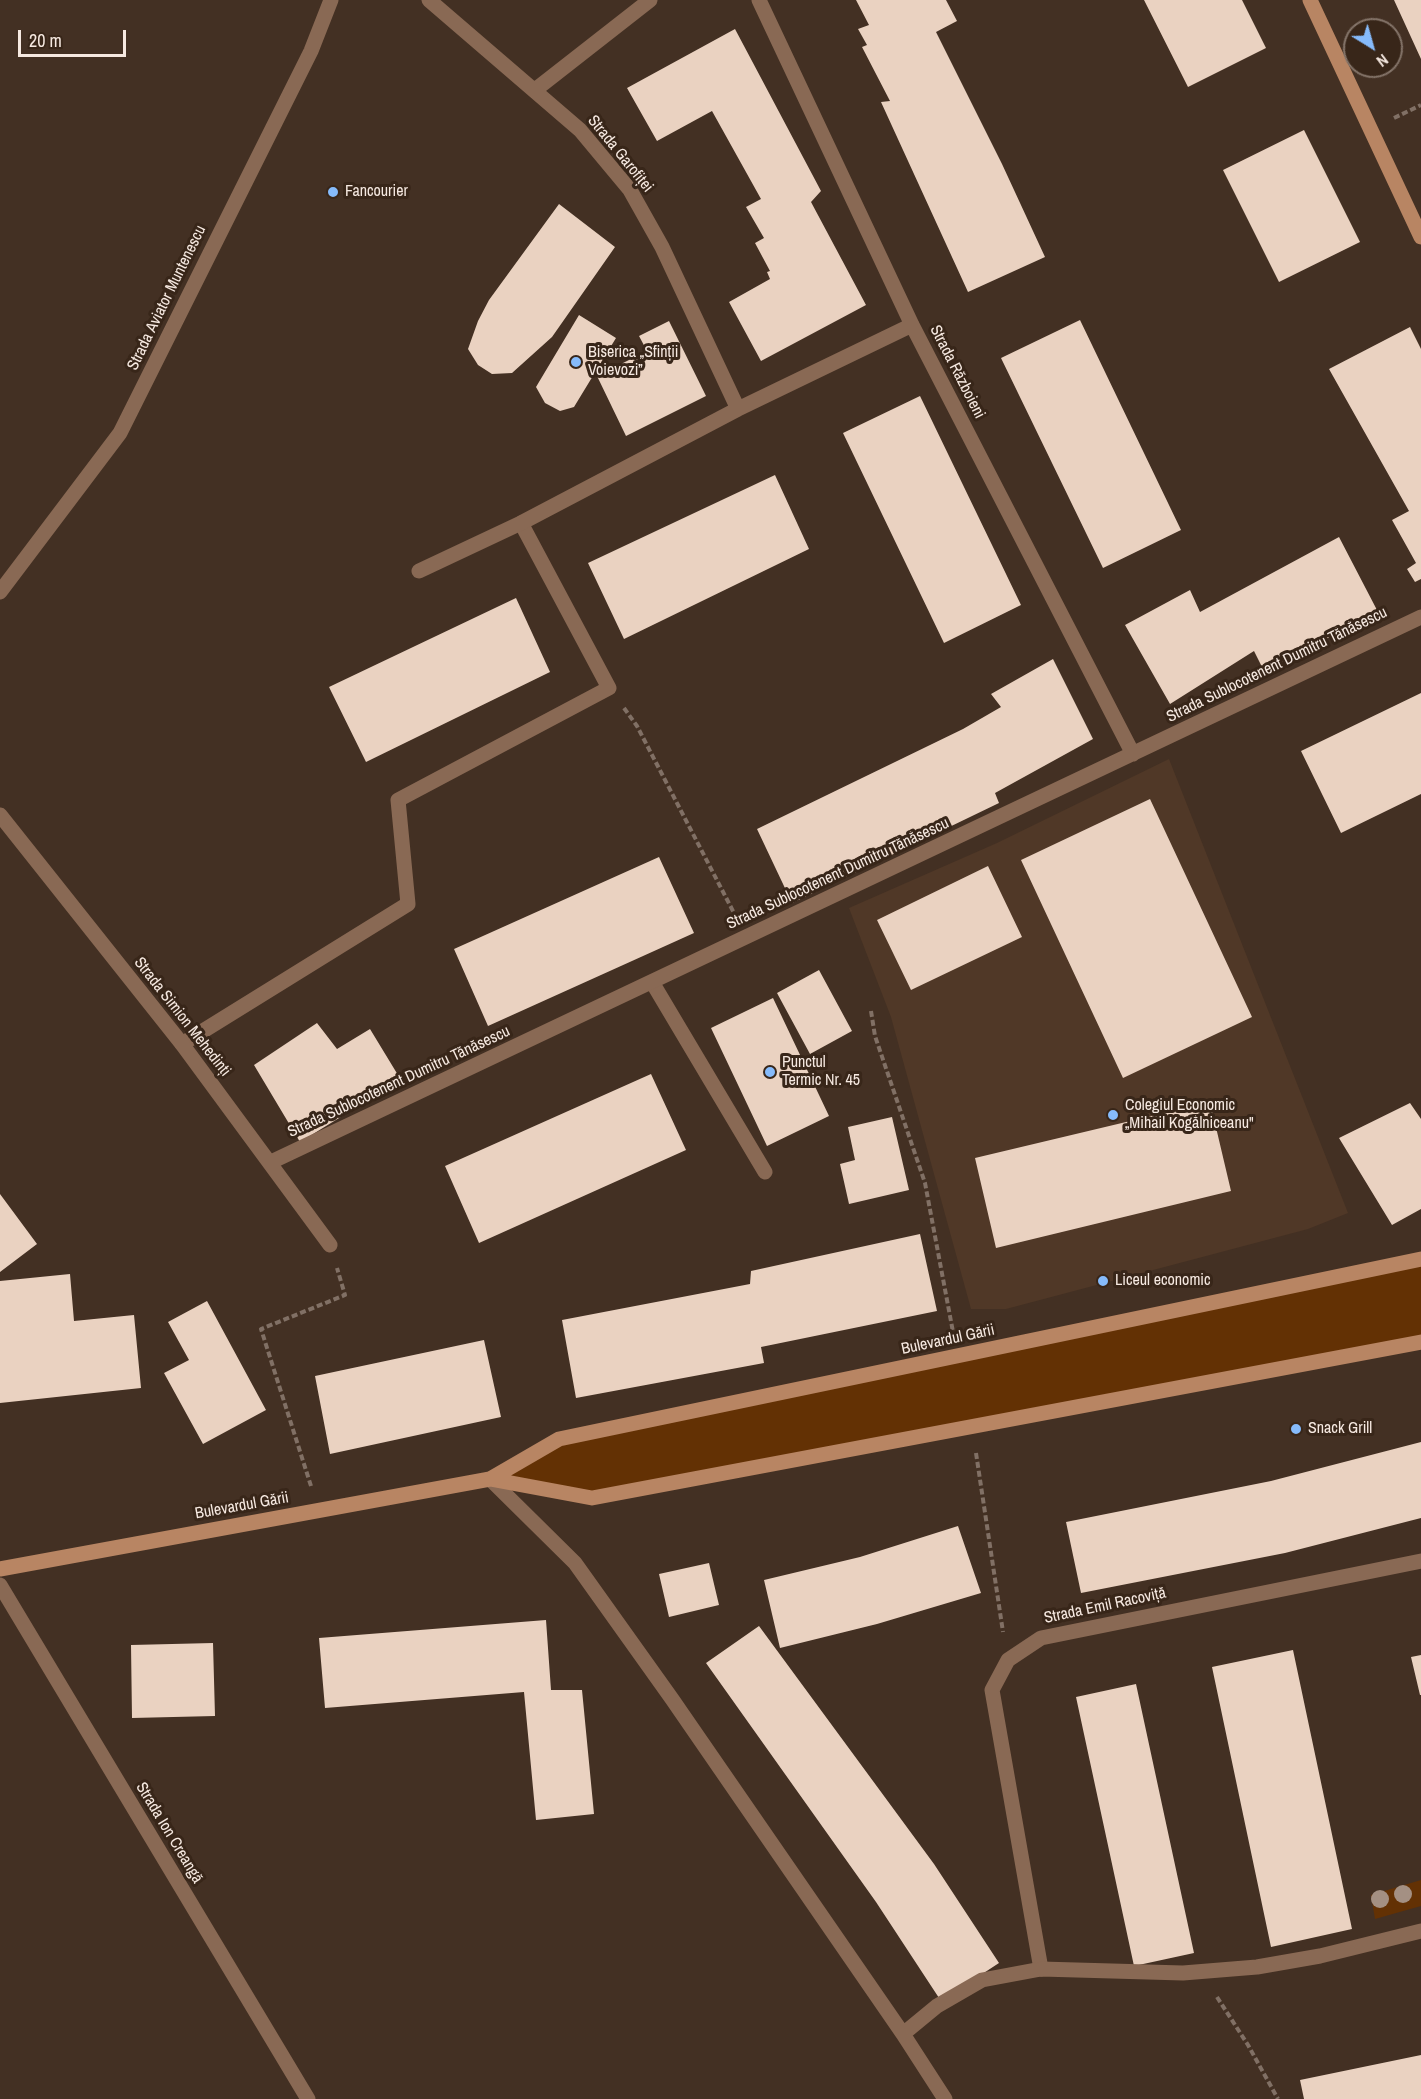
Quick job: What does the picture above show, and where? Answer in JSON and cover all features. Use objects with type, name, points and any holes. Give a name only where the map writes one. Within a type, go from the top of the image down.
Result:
[{"type":"main road","points":[[1310,0],[1421,237]]},
{"type":"main road","name":"Bulevardul Gării","points":[[0,1569],[490,1479],[559,1439],[1421,1259]]},
{"type":"main road","name":"Bulevardul Gării","points":[[490,1479],[592,1498],[1421,1342]]},
{"type":"street","name":"Strada Aviator Muntenescu","points":[[0,592],[120,433],[311,51],[332,0]]},
{"type":"street","name":"Strada Garofiței","points":[[429,0],[580,130],[630,190],[662,247],[738,409]]},
{"type":"street","points":[[535,90],[650,0]]},
{"type":"street","name":"Strada Războieni","points":[[759,0],[912,325],[1133,754]]},
{"type":"street","points":[[419,571],[521,523],[738,409],[912,325]]},
{"type":"street","points":[[182,1044],[408,904],[398,800],[609,688],[521,523]]},
{"type":"street","name":"Strada Sublocotenent Dumitru Tănăsescu","points":[[271,1162],[1421,617]]},
{"type":"street","name":"Strada Simion Mehedinți","points":[[0,815],[182,1044],[330,1245]]},
{"type":"street","points":[[652,982],[765,1172]]},
{"type":"street","points":[[490,1479],[575,1563],[903,2034],[945,2099]]},
{"type":"street","name":"Strada Emil Racoviță","points":[[1041,1969],[992,1690],[1008,1660],[1041,1638],[1421,1561]]},
{"type":"street","name":"Strada Ion Creangă","points":[[0,1585],[308,2099]]},
{"type":"street","points":[[903,2034],[938,2006],[982,1980],[1041,1969],[1162,1973],[1257,1967],[1320,1956],[1421,1930]]},
{"type":"path","points":[[609,688],[637,726],[747,938]]},
{"type":"path","points":[[871,1011],[875,1035],[925,1183],[958,1356]]},
{"type":"path","points":[[318,1510],[261,1329],[345,1295],[330,1245]]},
{"type":"path","points":[[972,1426],[1008,1660]]},
{"type":"path","points":[[1200,1972],[1248,2045],[1278,2099]]},
{"type":"shaded area","name":"Colegiul Economic „Mihail Kogălniceanu\"","points":[[1169,759],[1348,1213],[1308,1229],[1006,1309],[971,1309],[891,1017],[849,908],[997,843]]},
{"type":"shaded area","points":[[1421,1259],[1421,1342],[592,1498],[490,1479],[559,1439]]},
{"type":"shaded area","points":[[1421,1880],[1421,1906],[1375,1919],[1371,1895]]},
{"type":"building","points":[[856,0],[946,0],[957,21],[936,32],[1002,164],[1045,257],[968,292],[881,102],[890,101],[862,47],[867,45],[858,29],[869,25]]},
{"type":"building","points":[[1144,0],[1242,0],[1266,48],[1188,87]]},
{"type":"building","points":[[1394,0],[1421,0],[1421,59],[1403,18]]},
{"type":"building","points":[[735,29],[821,191],[811,202],[866,305],[761,361],[729,302],[770,279],[767,272],[770,271],[755,243],[764,238],[746,207],[761,199],[712,111],[657,141],[627,88]]},
{"type":"building","points":[[1304,130],[1360,242],[1279,282],[1223,170]]},
{"type":"building","points":[[559,204],[615,247],[552,337],[512,373],[492,374],[478,365],[468,349],[478,321],[489,300]]},
{"type":"building","name":"Biserica „Sfinții Voievozi”","points":[[579,315],[616,338],[574,407],[560,411],[545,403],[536,387]]},
{"type":"building","points":[[1080,320],[1181,530],[1103,568],[1001,358]]},
{"type":"building","points":[[669,321],[706,396],[626,436],[597,376],[647,351],[639,336]]},
{"type":"building","points":[[1410,327],[1421,349],[1421,579],[1415,582],[1407,569],[1416,563],[1392,520],[1409,511],[1329,369]]},
{"type":"building","points":[[920,396],[1021,605],[944,643],[843,433]]},
{"type":"building","points":[[775,475],[809,549],[624,639],[588,563]]},
{"type":"building","points":[[1339,537],[1378,612],[1264,671],[1254,651],[1170,704],[1125,625],[1190,590],[1200,612]]},
{"type":"building","points":[[516,598],[550,672],[366,762],[329,687]]},
{"type":"building","points":[[1053,659],[1093,739],[995,793],[999,803],[792,903],[757,829],[963,729],[1001,707],[991,694]]},
{"type":"building","points":[[1421,693],[1421,794],[1341,833],[1301,751]]},
{"type":"building","points":[[1150,799],[1252,1017],[1123,1078],[1021,860]]},
{"type":"building","points":[[659,857],[694,933],[488,1026],[454,949]]},
{"type":"building","points":[[988,866],[1022,937],[911,990],[877,920]]},
{"type":"building","points":[[819,970],[852,1031],[810,1054],[777,993]]},
{"type":"building","name":"Punctul Termic Nr. 45","points":[[773,998],[829,1116],[767,1146],[711,1028]]},
{"type":"building","points":[[317,1023],[337,1049],[370,1029],[401,1080],[300,1142],[254,1065]]},
{"type":"building","points":[[651,1074],[686,1150],[479,1243],[445,1166]]},
{"type":"building","points":[[1210,1102],[1231,1191],[996,1248],[975,1158]]},
{"type":"building","points":[[1410,1103],[1421,1119],[1421,1209],[1392,1225],[1339,1138]]},
{"type":"building","points":[[892,1117],[909,1190],[849,1204],[840,1164],[855,1160],[848,1127]]},
{"type":"building","points":[[0,1194],[37,1244],[0,1272]]},
{"type":"building","points":[[920,1234],[937,1311],[761,1347],[764,1363],[576,1398],[562,1320],[750,1284],[751,1271]]},
{"type":"building","points":[[70,1274],[74,1321],[134,1315],[141,1388],[0,1403],[0,1281]]},
{"type":"building","points":[[207,1301],[266,1410],[203,1444],[164,1373],[189,1360],[168,1322]]},
{"type":"building","points":[[484,1340],[501,1417],[330,1454],[315,1376]]},
{"type":"building","points":[[1421,1442],[1421,1518],[1285,1553],[1081,1593],[1066,1522],[1271,1481]]},
{"type":"building","points":[[958,1526],[981,1593],[877,1624],[780,1648],[764,1580],[860,1557]]},
{"type":"building","points":[[709,1563],[719,1605],[669,1617],[659,1574]]},
{"type":"building","points":[[546,1620],[551,1690],[582,1690],[594,1814],[536,1820],[524,1692],[325,1708],[319,1638]]},
{"type":"building","points":[[759,1626],[934,1864],[999,1963],[941,2001],[876,1902],[706,1663]]},
{"type":"building","points":[[213,1643],[215,1716],[132,1718],[131,1645]]},
{"type":"building","points":[[1293,1650],[1352,1929],[1271,1947],[1212,1667]]},
{"type":"building","points":[[1421,1655],[1421,1695],[1420,1695],[1411,1657]]},
{"type":"building","points":[[1136,1684],[1194,1953],[1134,1966],[1076,1697]]},
{"type":"building","points":[[1421,2055],[1421,2099],[1304,2099],[1300,2080]]},
{"type":"place","name":"Fancourier","points":[[333,192]]},
{"type":"place","name":"Biserica „Sfinții Voievozi”","points":[[576,362]]},
{"type":"place","name":"Punctul Termic Nr. 45","points":[[770,1072]]},
{"type":"place","name":"Colegiul Economic „Mihail Kogălniceanu\"","points":[[1113,1115]]},
{"type":"place","name":"Liceul economic","points":[[1103,1281]]},
{"type":"place","name":"Snack Grill","points":[[1296,1429]]}]
